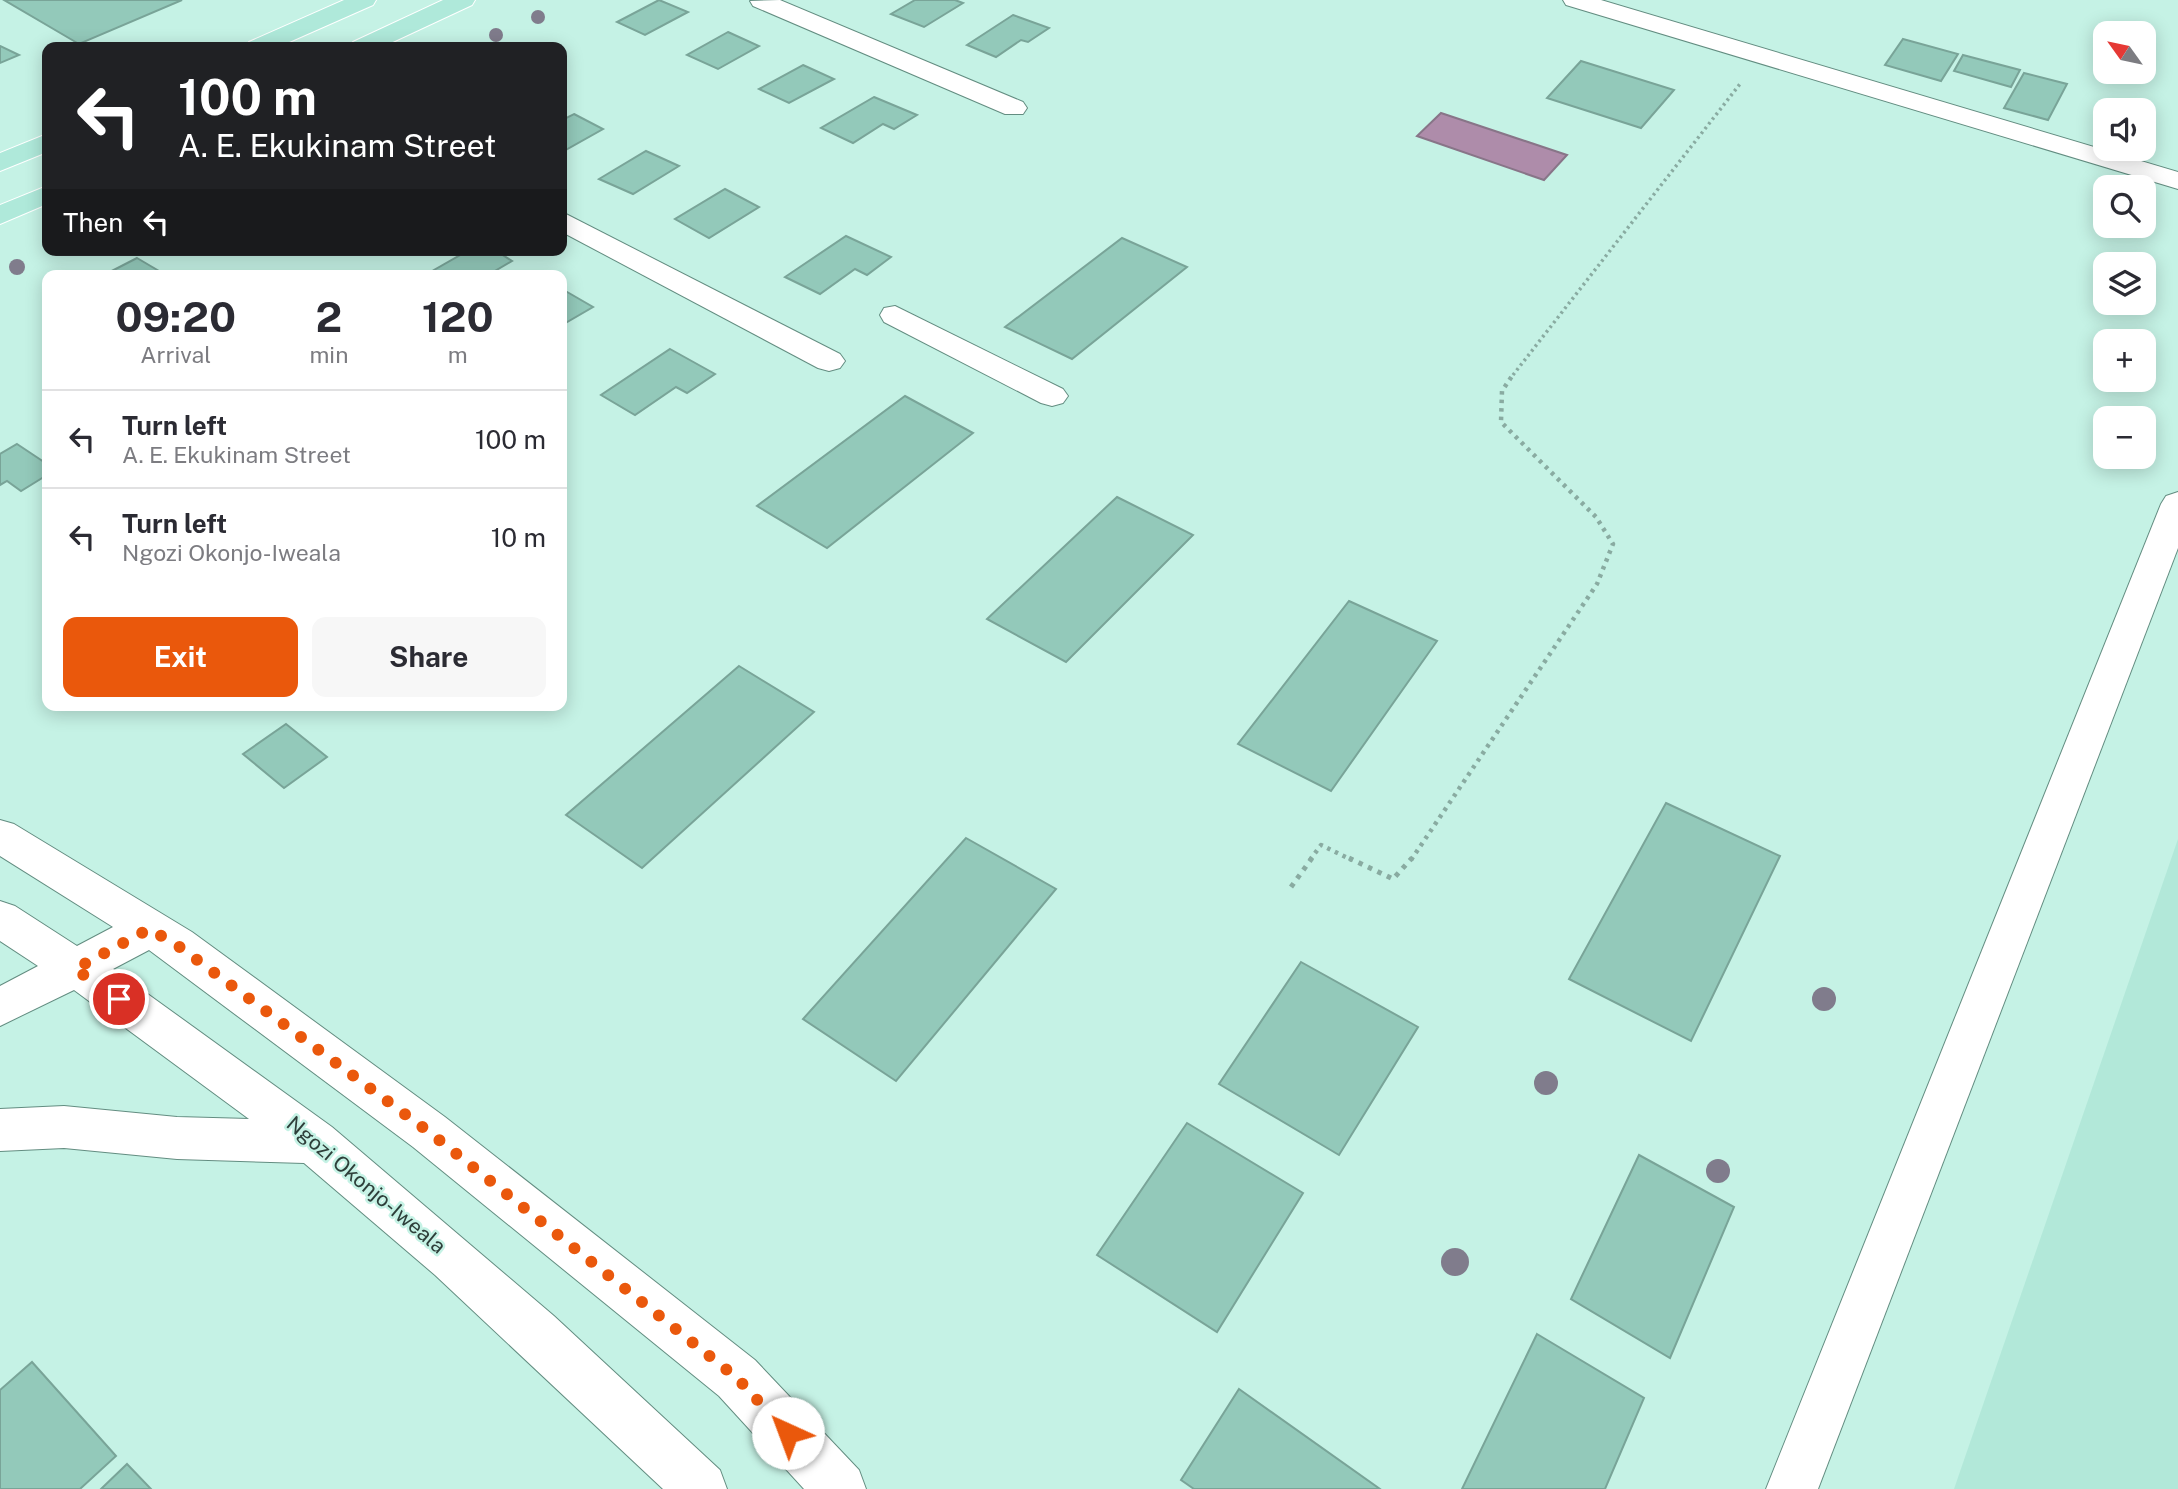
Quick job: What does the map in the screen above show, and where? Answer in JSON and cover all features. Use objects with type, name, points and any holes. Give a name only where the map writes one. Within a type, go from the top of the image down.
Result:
[{"type":"main road","points":[[269,42],[364,0]]},
{"type":"main road","points":[[373,42],[463,0]]},
{"type":"main road","points":[[0,163],[42,144]]},
{"type":"main road","points":[[0,216],[42,196]]},
{"type":"street","points":[[1576,0],[2178,181]]},
{"type":"street","points":[[762,1],[1014,107]]},
{"type":"street","points":[[567,224],[829,361]]},
{"type":"street","points":[[895,315],[1052,396]]},
{"type":"street","points":[[1792,1489],[2178,504]]},
{"type":"street","points":[[0,836],[177,945],[429,1132],[737,1378],[840,1489]]},
{"type":"street","name":"Ngozi Okonjo-Iweala","points":[[0,919],[268,1103],[316,1142],[405,1215],[576,1368],[701,1489]]},
{"type":"street","points":[[0,1007],[149,929]]},
{"type":"street","points":[[0,1130],[64,1127],[177,1138],[316,1142]]},
{"type":"path","points":[[1291,887],[1321,845],[1392,879],[1404,870],[1597,584],[1613,544],[1596,517],[1501,422],[1502,391],[1523,359],[1762,56]]},
{"type":"shaded area","points":[[1441,113],[1567,155],[1544,180],[1417,136]]},
{"type":"shaded area","points":[[2178,839],[2178,1489],[1954,1489]]},
{"type":"building","points":[[4,0],[182,0],[84,42],[76,42]]},
{"type":"building","points":[[659,0],[688,12],[645,35],[617,22]]},
{"type":"building","points":[[915,0],[955,0],[963,3],[924,27],[891,14]]},
{"type":"building","points":[[1013,15],[1049,28],[1028,42],[1021,40],[996,57],[967,45]]},
{"type":"building","points":[[728,32],[759,46],[718,69],[687,55]]},
{"type":"building","points":[[1903,39],[1958,54],[1941,81],[1885,65]]},
{"type":"building","points":[[0,46],[19,55],[0,63]]},
{"type":"building","points":[[1963,55],[2020,70],[2011,87],[1954,71]]},
{"type":"building","points":[[1581,61],[1674,90],[1641,128],[1547,98]]},
{"type":"building","points":[[803,65],[834,79],[789,103],[759,89]]},
{"type":"building","points":[[2024,73],[2067,84],[2048,120],[2004,108]]},
{"type":"building","points":[[874,97],[917,115],[894,129],[883,124],[853,143],[821,128]]},
{"type":"building","points":[[574,114],[603,129],[567,149],[567,118]]},
{"type":"building","points":[[646,151],[679,166],[633,194],[599,179]]},
{"type":"building","points":[[725,189],[759,207],[709,238],[675,219]]},
{"type":"building","points":[[846,236],[891,257],[867,275],[855,269],[820,294],[785,277]]},
{"type":"building","points":[[1122,238],[1187,267],[1072,359],[1005,327]]},
{"type":"building","points":[[458,256],[504,256],[512,261],[497,270],[434,270]]},
{"type":"building","points":[[137,258],[157,270],[114,270]]},
{"type":"building","points":[[567,292],[593,307],[567,322]]},
{"type":"building","points":[[670,349],[715,374],[687,393],[676,387],[635,415],[601,395]]},
{"type":"building","points":[[905,396],[973,433],[827,548],[757,506]]},
{"type":"building","points":[[17,444],[42,461],[42,478],[21,491],[7,481],[0,485],[0,454]]},
{"type":"building","points":[[1117,497],[1193,535],[1066,662],[987,619]]},
{"type":"building","points":[[1349,601],[1437,641],[1331,791],[1238,744]]},
{"type":"building","points":[[739,666],[814,712],[642,868],[566,815]]},
{"type":"building","points":[[286,724],[327,757],[284,788],[243,754]]},
{"type":"building","points":[[1666,803],[1780,856],[1691,1041],[1569,979]]},
{"type":"building","points":[[966,838],[1056,889],[896,1081],[803,1019]]},
{"type":"building","points":[[1301,962],[1418,1027],[1339,1155],[1219,1084]]},
{"type":"building","points":[[1187,1123],[1303,1193],[1217,1332],[1097,1255]]},
{"type":"building","points":[[1639,1155],[1734,1207],[1670,1358],[1571,1299]]},
{"type":"building","points":[[1537,1334],[1644,1398],[1605,1489],[1462,1489]]},
{"type":"building","points":[[32,1362],[116,1456],[80,1489],[0,1489],[0,1390]]},
{"type":"building","points":[[1239,1389],[1380,1489],[1194,1489],[1181,1480]]},
{"type":"building","points":[[127,1464],[151,1489],[101,1489]]},
{"type":"route","points":[[119,999],[75,969],[149,929],[177,945],[429,1132],[737,1378],[788,1433]]}]
